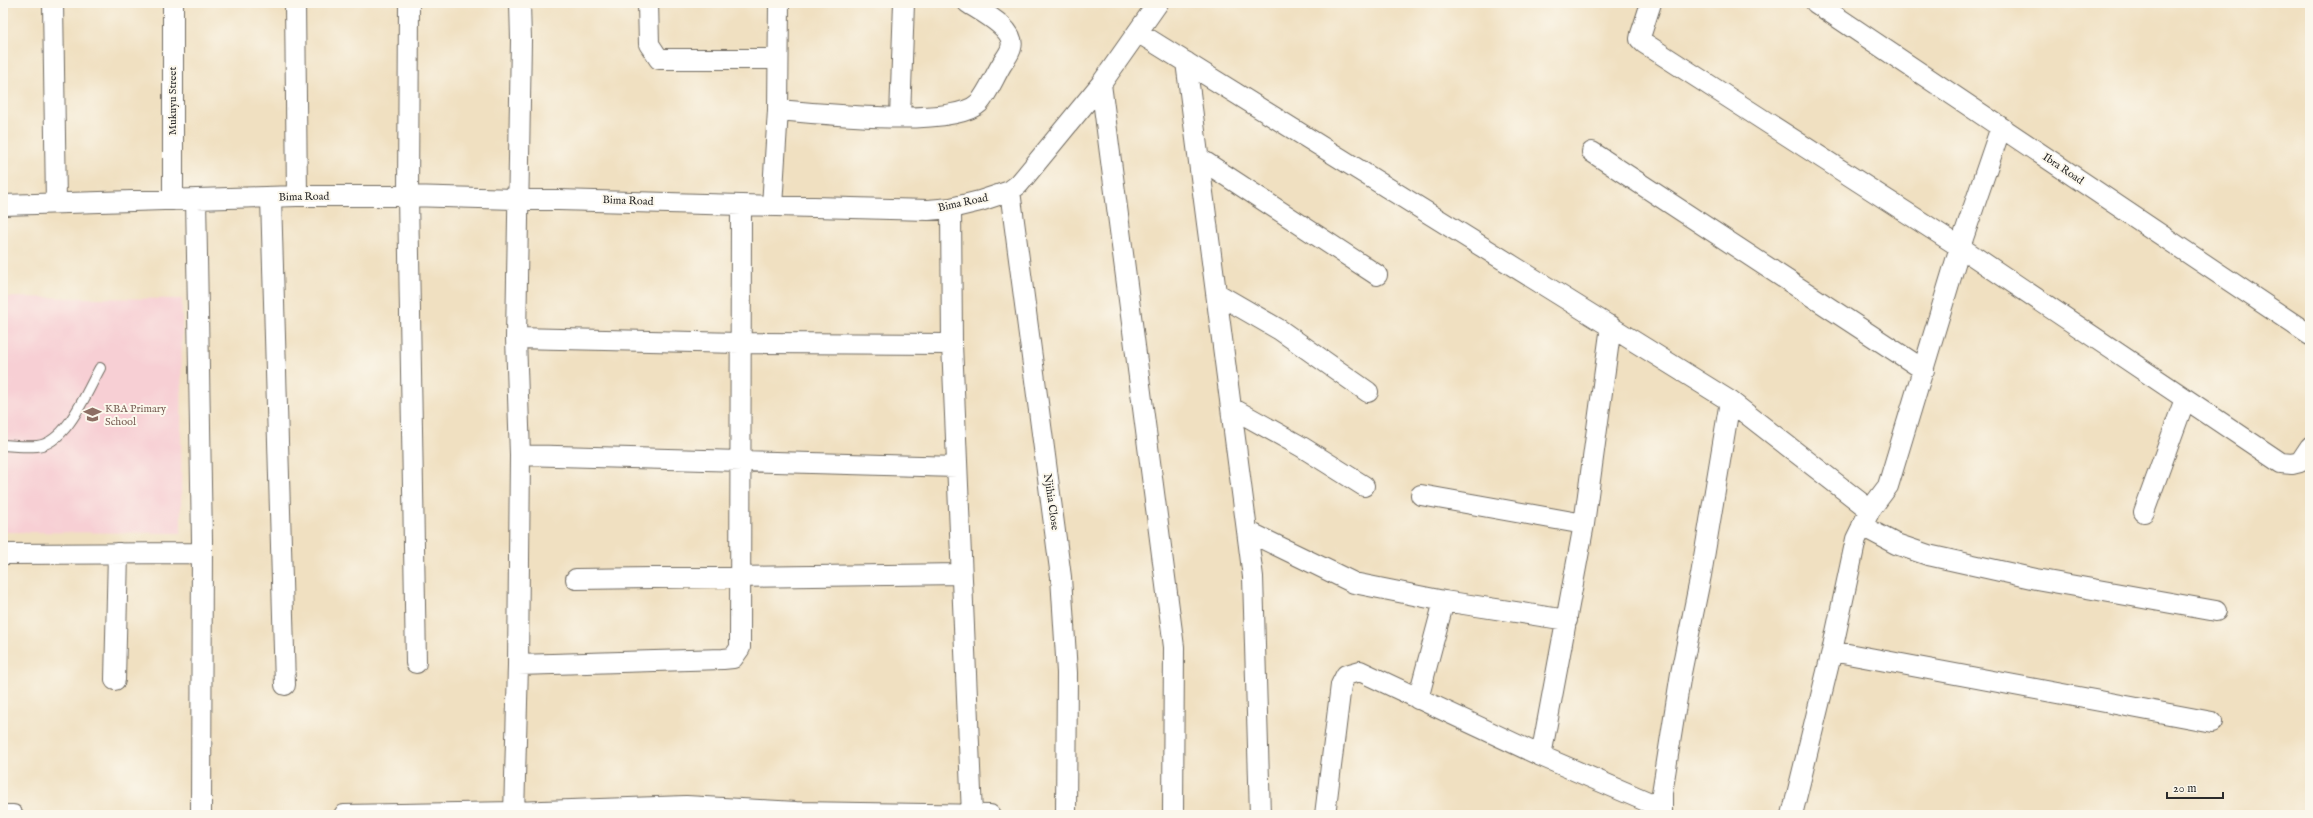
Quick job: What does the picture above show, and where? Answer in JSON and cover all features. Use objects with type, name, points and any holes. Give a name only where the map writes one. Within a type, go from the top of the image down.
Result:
[{"type":"street","points":[[53,3],[56,203]]},
{"type":"street","name":"Mukuyu Street","points":[[172,200],[173,3]]},
{"type":"street","points":[[295,3],[297,196]]},
{"type":"street","points":[[409,3],[408,196],[416,663]]},
{"type":"street","points":[[514,814],[518,665],[520,455],[516,338],[520,3]]},
{"type":"street","points":[[648,3],[649,44],[659,59],[778,59]]},
{"type":"street","points":[[772,206],[778,110],[778,3]]},
{"type":"street","points":[[900,117],[904,3]]},
{"type":"street","points":[[778,110],[900,117],[945,116],[963,112],[979,103],[1012,47],[1010,36],[1003,26],[968,3]]},
{"type":"street","name":"Bima Road","points":[[3,205],[271,198],[297,196],[408,196],[928,210],[951,208],[1010,191],[1027,177],[1101,84],[1139,33],[1158,3]]},
{"type":"street","points":[[1651,3],[1640,34],[1640,39],[1644,43],[1960,247],[2281,463],[2292,464],[2300,462],[2310,447]]},
{"type":"street","name":"Ibra Road","points":[[1816,3],[2310,335]]},
{"type":"street","points":[[1139,33],[1612,326],[1730,401],[1896,544],[1935,557],[2036,579],[2216,611]]},
{"type":"street","points":[[1186,62],[1253,577],[1260,815]]},
{"type":"street","points":[[1101,84],[1174,647],[1172,815]]},
{"type":"street","points":[[1792,815],[1832,651],[1852,556],[1866,518],[1888,486],[1960,247],[2001,127]]},
{"type":"street","points":[[1592,152],[1924,370]]},
{"type":"street","points":[[1199,158],[1377,275]]},
{"type":"street","name":"Njihia Close","points":[[1010,191],[1064,601],[1067,674],[1066,815]]},
{"type":"street","points":[[271,198],[285,685]]},
{"type":"street","points":[[196,199],[201,553],[201,815]]},
{"type":"street","points":[[518,665],[733,658],[740,648],[739,344],[741,205]]},
{"type":"street","points":[[344,815],[514,814],[686,810],[796,814],[978,815],[961,574],[952,344],[951,208]]},
{"type":"street","points":[[1216,293],[1280,330],[1368,392]]},
{"type":"street","points":[[1541,756],[1584,524],[1612,326]]},
{"type":"street","points":[[516,338],[739,344],[952,344]]},
{"type":"street","points":[[2144,512],[2185,399]]},
{"type":"street","points":[[1325,815],[1341,685],[1346,675],[1360,671],[1662,811],[1662,793],[1681,673],[1701,575],[1730,401]]},
{"type":"street","points":[[1232,408],[1302,447],[1364,486]]},
{"type":"street","points":[[520,455],[957,467]]},
{"type":"street","points":[[1421,495],[1584,524]]},
{"type":"street","points":[[1247,531],[1354,583],[1444,601],[1567,620]]},
{"type":"street","points":[[115,680],[118,553]]},
{"type":"street","points":[[3,554],[201,553]]},
{"type":"street","points":[[576,579],[961,574]]},
{"type":"street","points":[[1418,699],[1444,601]]},
{"type":"street","points":[[1832,651],[2212,722]]},
{"type":"street","points":[[3,815],[13,815]]},
{"type":"lane","points":[[3,445],[39,446],[59,436],[74,414],[100,368]]},
{"type":"shaded area","name":"KBA Primary School","points":[[3,297],[182,299],[181,533],[3,532]]},
{"type":"place","name":"KBA Primary School","points":[[92,415]]}]
